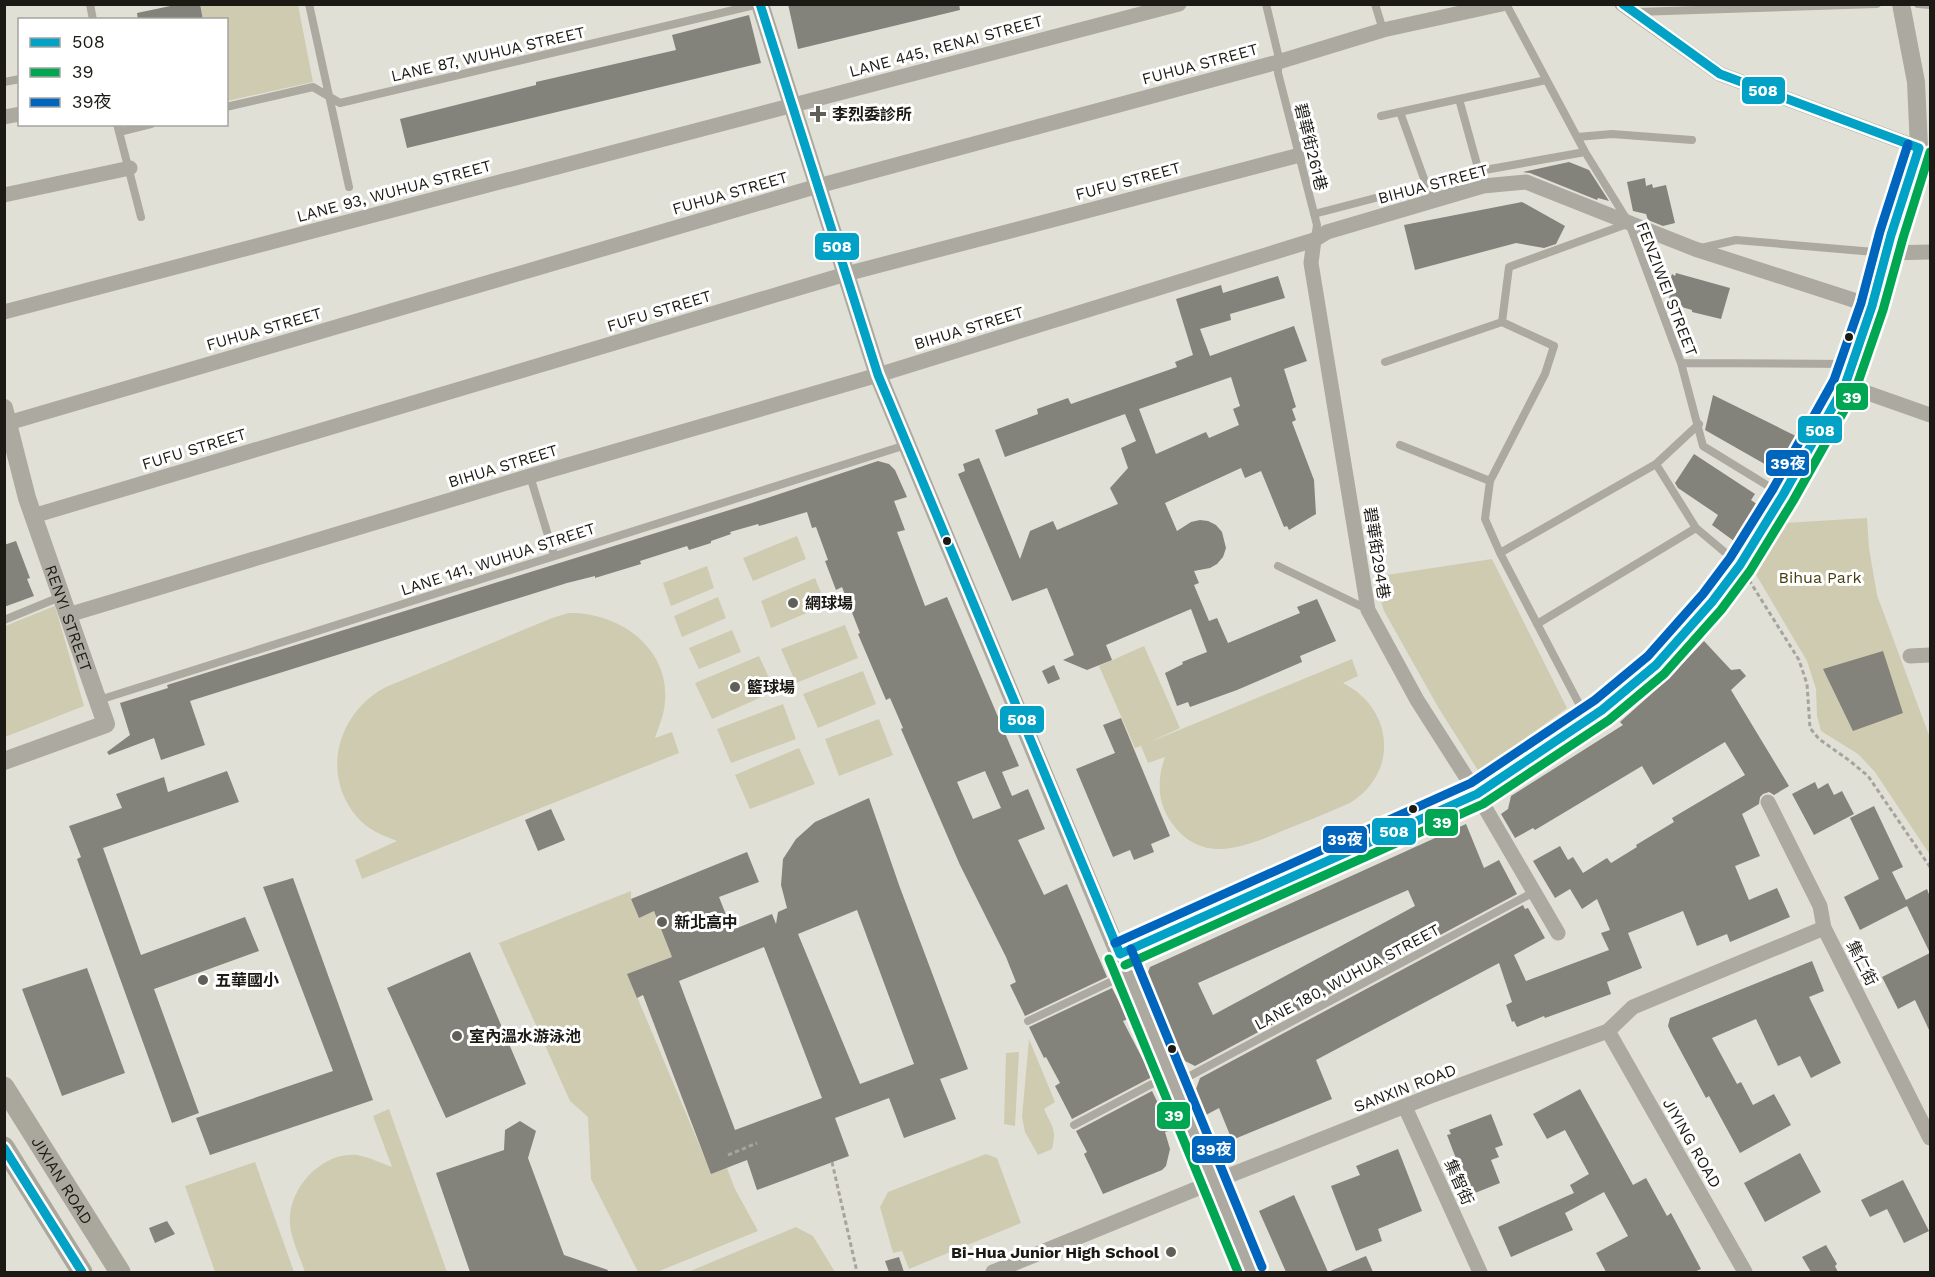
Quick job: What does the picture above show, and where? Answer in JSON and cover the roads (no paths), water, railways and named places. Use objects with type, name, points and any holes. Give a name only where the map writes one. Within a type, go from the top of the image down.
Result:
[{"type":"main road","name":"JIXIAN ROAD","points":[[4,1087],[120,1272]]},
{"type":"main road","name":"JIXIAN ROAD","points":[[4,1147],[82,1272]]},
{"type":"street","points":[[760,4],[878,375],[1251,1272]]},
{"type":"street","name":"FUHUA STREET","points":[[6,416],[818,186],[1278,62],[1383,30],[1504,4]]},
{"type":"street","points":[[1120,954],[1477,794],[1602,710],[1656,665],[1712,602],[1740,565],[1783,495],[1845,384],[1872,306],[1887,253],[1925,150],[1920,83],[1901,4]]},
{"type":"street","name":"LANE 445, RENAI STREET","points":[[792,105],[1171,5]]},
{"type":"street","points":[[1628,9],[1720,74],[1925,150]]},
{"type":"street","name":"LANE 93, WUHUA STREET","points":[[4,312],[792,105]]},
{"type":"street","name":"FUFU STREET","points":[[33,516],[846,274],[1300,154]]},
{"type":"street","points":[[4,195],[130,168]]},
{"type":"street","name":"BIHUA STREET","points":[[68,615],[530,476],[878,375],[1314,240],[1327,232],[1483,186],[1526,182],[1695,249],[1872,306]]},
{"type":"street","name":"碧華街294巷","points":[[1314,240],[1311,263],[1368,610],[1417,700],[1477,794],[1558,933]]},
{"type":"street","points":[[1887,253],[1930,252]]},
{"type":"street","points":[[1845,384],[1930,415]]},
{"type":"street","name":"RENYI STREET","points":[[4,761],[106,724],[33,516],[6,416]]},
{"type":"street","points":[[1910,656],[1930,655]]},
{"type":"street","name":"集仁街","points":[[1768,802],[1820,906],[1824,928],[1930,1138]]},
{"type":"street","name":"SANXIN ROAD","points":[[993,1272],[1213,1182],[1608,1030],[1633,1007],[1824,928]]},
{"type":"street","name":"JIYING ROAD","points":[[1608,1030],[1745,1272]]},
{"type":"street","name":"集智街","points":[[1405,1107],[1480,1272]]},
{"type":"lane","points":[[309,4],[350,187]]},
{"type":"lane","name":"LANE 87, WUHUA STREET","points":[[228,107],[313,87],[340,103],[760,4]]},
{"type":"lane","name":"碧華街261巷","points":[[1266,4],[1278,54],[1278,73],[1317,225],[1314,240]]},
{"type":"lane","points":[[1375,4],[1383,30]]},
{"type":"lane","name":"FENZIWEI STREET","points":[[1504,4],[1585,152],[1629,223],[1681,363],[1704,446],[1783,495]]},
{"type":"lane","points":[[1628,9],[1877,4]]},
{"type":"lane","points":[[1918,4],[1930,5]]},
{"type":"lane","points":[[1381,116],[1546,80]]},
{"type":"lane","points":[[1459,99],[1483,186]]},
{"type":"lane","points":[[1400,112],[1432,201]]},
{"type":"lane","points":[[135,126],[118,128],[141,217]]},
{"type":"lane","points":[[1577,137],[1612,134],[1692,140]]},
{"type":"lane","points":[[1925,150],[1930,165]]},
{"type":"lane","points":[[1314,214],[1479,171],[1585,152]]},
{"type":"lane","points":[[1502,322],[1509,267],[1629,223]]},
{"type":"lane","points":[[1695,249],[1736,240],[1887,253]]},
{"type":"lane","points":[[1385,362],[1502,322],[1554,346],[1545,375],[1490,481],[1485,519],[1500,553],[1587,719]]},
{"type":"lane","points":[[1681,363],[1853,364]]},
{"type":"lane","points":[[1500,553],[1656,464],[1699,424]]},
{"type":"lane","name":"LANE 141, WUHUA STREET","points":[[98,700],[907,445]]},
{"type":"lane","points":[[1400,445],[1490,481]]},
{"type":"lane","points":[[1656,464],[1696,528],[1740,565]]},
{"type":"lane","points":[[530,476],[554,555]]},
{"type":"lane","points":[[1537,624],[1696,528]]},
{"type":"lane","points":[[1278,566],[1368,610]]},
{"type":"lane","points":[[4,620],[62,597]]},
{"type":"lane","name":"LANE 180, WUHUA STREET","points":[[1074,1125],[1171,1080],[1534,892]]},
{"type":"lane","points":[[1028,1021],[1128,974]]},
{"type":"place","name":"李烈委診所","points":[[818,114]]},
{"type":"place","name":"網球場","points":[[793,603]]},
{"type":"place","name":"籃球場","points":[[735,687]]},
{"type":"place","name":"新北高中","points":[[662,922]]},
{"type":"place","name":"五華國小","points":[[203,980]]},
{"type":"place","name":"室內溫水游泳池","points":[[457,1036]]},
{"type":"place","name":"Bi-Hua Junior High School","points":[[1171,1252]]},
{"type":"park label","name":"Bihua Park","points":[[1820,577]]}]
